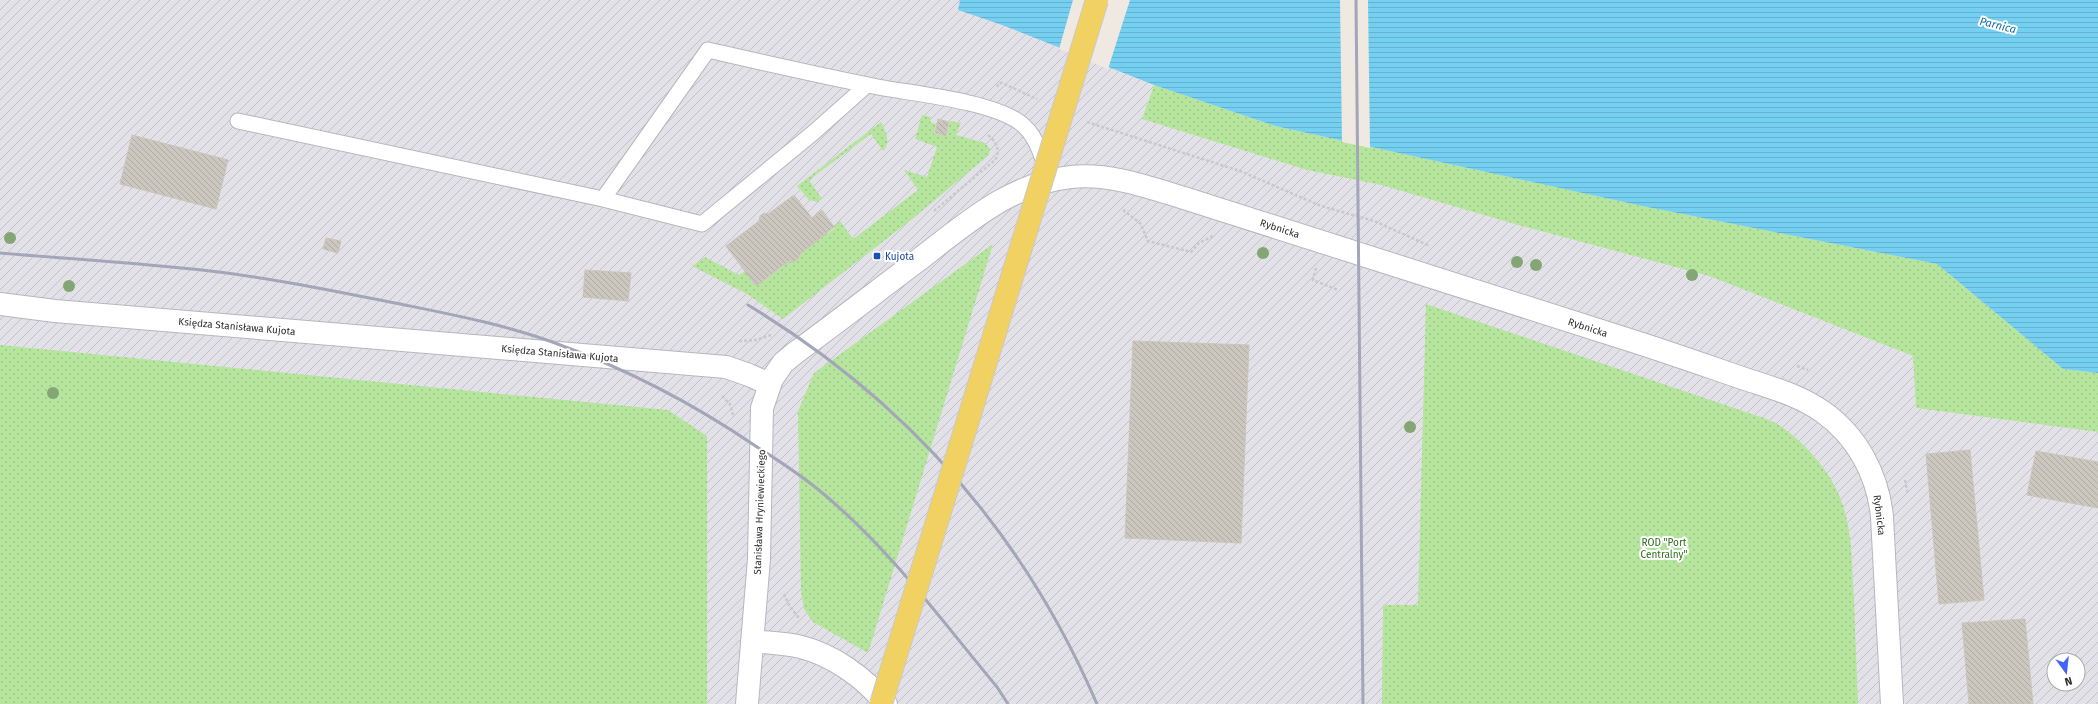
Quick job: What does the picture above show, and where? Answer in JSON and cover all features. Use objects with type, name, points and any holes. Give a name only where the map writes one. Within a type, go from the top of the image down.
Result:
[{"type":"main road","points":[[881,704],[1097,0]]},
{"type":"street","name":"Rybnicka","points":[[1049,181],[1071,177],[1102,178],[1162,191],[1690,360],[1792,395],[1812,405],[1837,424],[1856,446],[1873,476],[1880,498],[1892,704]]},
{"type":"street","points":[[769,384],[778,370],[794,353],[969,222],[1014,194],[1049,181]]},
{"type":"street","name":"Księdza Stanisława Kujota","points":[[0,304],[62,311],[726,367],[749,374],[769,384]]},
{"type":"street","name":"Stanisława Hryniewieckiego","points":[[747,704],[761,503],[761,417],[762,403],[769,384]]},
{"type":"street","points":[[752,641],[788,644],[822,654],[861,679],[886,704]]},
{"type":"lane","points":[[603,199],[708,50],[867,85],[968,103],[997,111],[1012,117],[1024,126],[1032,136],[1042,155],[1049,181]]},
{"type":"lane","points":[[238,121],[603,199],[702,224],[813,133],[867,85]]},
{"type":"path","points":[[929,215],[995,160],[998,153],[997,146],[994,140],[984,133]]},
{"type":"path","points":[[1318,261],[1313,280],[1338,290]]},
{"type":"path","points":[[757,340],[774,333]]},
{"type":"path","points":[[727,401],[732,409],[733,420]]},
{"type":"shaded area","points":[[0,0],[960,0],[958,10],[1002,25],[1154,85],[1142,119],[1307,170],[1381,185],[1518,225],[1709,276],[1913,356],[1916,408],[2098,432],[2098,704],[0,704]]},
{"type":"green space","points":[[1154,85],[1275,126],[1642,206],[1937,264],[2063,369],[2098,373],[2098,432],[1916,408],[1913,356],[1709,276],[1518,225],[1381,185],[1307,170],[1142,119]]},
{"type":"green space","points":[[922,115],[931,117],[930,122],[936,124],[934,134],[947,136],[950,121],[961,123],[956,135],[985,143],[990,149],[989,155],[911,220],[783,319],[747,294],[692,266],[705,257],[739,275],[745,271],[756,286],[789,262],[798,260],[799,254],[835,228],[833,226],[840,221],[853,239],[918,190],[904,170],[927,177],[937,147],[915,139]]},
{"type":"green space","points":[[881,122],[886,133],[887,141],[883,151],[871,134],[809,180],[822,199],[818,202],[809,200],[797,186]]},
{"type":"green space","points":[[993,244],[868,653],[813,622],[804,609],[801,591],[798,411],[814,373]]},
{"type":"green space","name":"ROD \"Port Centralny\"","points":[[1426,304],[1764,418],[1779,425],[1801,443],[1812,454],[1829,477],[1837,490],[1846,516],[1852,558],[1858,704],[1382,704],[1383,605],[1418,605]]},
{"type":"green space","points":[[0,345],[668,410],[707,436],[707,704],[0,704]]},
{"type":"water","name":"Parnica","points":[[960,0],[2098,0],[2098,373],[2063,369],[1937,264],[1642,206],[1275,126],[1154,85],[1002,25],[958,10]]},
{"type":"pier","points":[[1073,0],[1130,0],[1108,69],[1059,49]]},
{"type":"pier","points":[[1340,0],[1368,0],[1370,148],[1342,142]]},
{"type":"building","points":[[938,119],[949,122],[946,136],[935,133]]},
{"type":"building","points":[[132,135],[228,160],[216,209],[120,184]]},
{"type":"building","points":[[794,195],[812,218],[822,210],[834,227],[799,255],[798,259],[794,262],[789,261],[756,286],[726,246],[759,221],[760,216],[764,213],[768,214]]},
{"type":"building","points":[[326,238],[341,241],[338,253],[323,249]]},
{"type":"building","points":[[585,270],[631,273],[628,301],[583,297]]},
{"type":"building","points":[[1133,341],[1249,345],[1241,543],[1125,538]]},
{"type":"building","points":[[1970,450],[1984,600],[1939,604],[1926,454]]},
{"type":"building","points":[[2036,451],[2098,462],[2098,508],[2027,495]]},
{"type":"building","points":[[2025,619],[2033,704],[1969,704],[1962,623]]},
{"type":"railway","points":[[1356,0],[1363,704]]},
{"type":"railway","points":[[0,253],[184,268],[256,277],[303,285],[435,311],[516,330],[555,343],[608,364],[634,376],[709,416],[784,464],[826,496],[873,540],[895,564],[997,687],[1008,704]]},
{"type":"railway","points":[[748,305],[806,343],[859,384],[909,429],[955,477],[996,528],[1034,583],[1068,642],[1097,704]]},
{"type":"place","name":"Kujota","points":[[877,256]]}]
